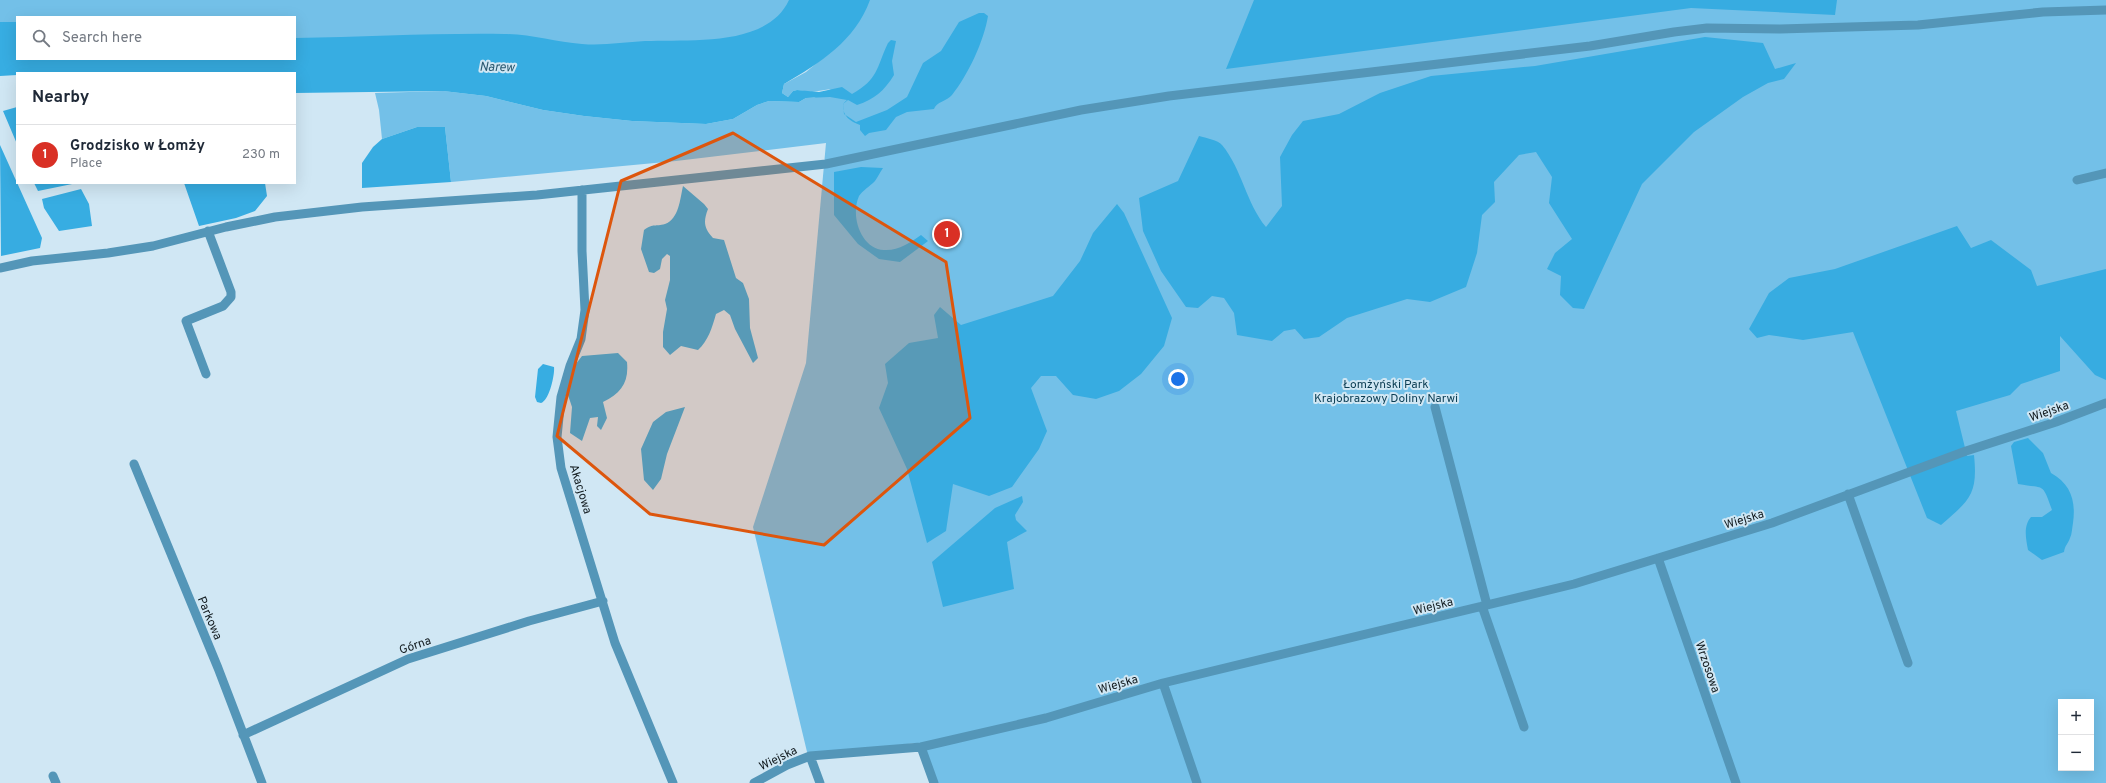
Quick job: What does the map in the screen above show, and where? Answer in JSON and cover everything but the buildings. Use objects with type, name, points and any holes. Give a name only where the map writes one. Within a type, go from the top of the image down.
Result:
[{"type":"street","points":[[0,268],[32,262],[108,254],[153,246],[275,217],[362,207],[486,199],[582,190],[826,164],[1081,110],[1169,96],[1590,46],[1674,32],[1707,28],[1794,29],[1918,25],[2043,12],[2106,10]]},
{"type":"street","points":[[2077,180],[2106,173]]},
{"type":"street","name":"Akacjowa","points":[[582,190],[582,251],[585,310],[584,327],[564,382],[557,437],[561,468],[615,643],[673,783]]},
{"type":"street","points":[[206,374],[186,321],[224,306],[231,297],[231,292],[208,232]]},
{"type":"street","name":"Wiejska","points":[[754,783],[787,765],[810,756],[921,747],[1046,718],[1164,683],[1574,584],[1772,523],[1966,450],[2056,422],[2106,403]]},
{"type":"street","points":[[1436,407],[1484,606],[1524,727]]},
{"type":"street","name":"Parkowa","points":[[134,464],[262,783]]},
{"type":"street","points":[[1848,494],[1908,663]]},
{"type":"street","name":"Wrzosowa","points":[[1658,558],[1736,783]]},
{"type":"street","name":"Górna","points":[[243,736],[408,659],[491,632],[603,601]]},
{"type":"street","points":[[1164,683],[1197,783]]},
{"type":"street","points":[[921,747],[934,783]]},
{"type":"street","points":[[810,756],[820,783]]},
{"type":"highlighted area","points":[[733,133],[946,262],[970,418],[824,545],[650,514],[557,436],[621,181]]},
{"type":"green space","name":"Łomżyński Park Krajobrazowy Doliny Narwi","points":[[0,0],[2106,0],[2106,783],[930,783],[916,743],[808,756],[753,527],[806,363],[826,143],[676,161],[451,182],[445,127],[417,127],[382,139],[379,110],[375,93],[443,91],[486,96],[543,110],[584,116],[632,121],[706,124],[733,119],[757,105],[769,101],[799,102],[806,98],[814,98],[831,89],[812,92],[797,90],[793,91],[788,97],[782,93],[784,84],[806,72],[835,47],[296,59],[296,16],[16,16],[16,59],[0,67]]},
{"type":"shaded area","points":[[1254,0],[1837,0],[1835,15],[1691,8],[1226,69]]},
{"type":"shaded area","points":[[1705,37],[1763,43],[1775,69],[1796,63],[1784,79],[1768,83],[1743,97],[1694,132],[1642,184],[1584,309],[1573,308],[1560,295],[1561,276],[1547,269],[1555,253],[1572,239],[1549,203],[1552,177],[1536,152],[1519,155],[1494,182],[1495,202],[1482,215],[1477,253],[1466,287],[1430,302],[1407,299],[1347,318],[1319,337],[1304,339],[1295,329],[1284,331],[1272,341],[1237,335],[1234,313],[1224,298],[1212,296],[1198,308],[1186,307],[1161,271],[1143,231],[1139,198],[1178,181],[1199,136],[1215,140],[1220,143],[1229,154],[1259,218],[1266,227],[1282,206],[1280,157],[1292,135],[1303,121],[1339,114],[1380,93],[1431,76],[1535,66]]},
{"type":"shaded area","points":[[417,127],[445,127],[451,182],[362,188],[362,163],[373,147],[382,139]]},
{"type":"shaded area","points":[[0,145],[16,180],[16,184],[18,184],[42,238],[40,248],[1,256]]},
{"type":"shaded area","points":[[861,167],[883,168],[875,181],[860,194],[857,204],[857,222],[864,238],[869,244],[876,248],[889,250],[904,246],[921,235],[928,241],[900,262],[879,259],[858,244],[834,215],[834,172]]},
{"type":"shaded area","points":[[184,184],[265,184],[267,196],[255,211],[236,218],[199,226]]},
{"type":"shaded area","points":[[683,186],[708,209],[705,218],[706,228],[713,238],[724,240],[736,278],[743,283],[749,299],[750,328],[758,358],[753,363],[735,329],[730,315],[724,310],[716,314],[707,338],[698,350],[681,346],[670,355],[663,347],[663,332],[667,309],[665,300],[670,280],[670,256],[667,254],[662,259],[660,269],[654,273],[649,272],[641,249],[644,230],[652,226],[665,224],[673,218],[680,202]]},
{"type":"shaded area","points":[[1117,204],[1124,213],[1172,318],[1164,346],[1141,374],[1119,391],[1096,399],[1073,395],[1056,376],[1041,376],[1031,388],[1047,431],[1039,449],[1012,487],[989,496],[953,484],[946,531],[927,543],[907,469],[879,408],[888,383],[885,364],[909,343],[938,338],[934,315],[940,307],[961,325],[1053,296],[1080,261],[1093,233]]},
{"type":"shaded area","points":[[1957,226],[1971,248],[1991,240],[2031,270],[2037,286],[2106,269],[2106,380],[2095,375],[2060,336],[2060,371],[2021,384],[2010,395],[1956,411],[1967,456],[1974,455],[1975,479],[1970,495],[1965,502],[1941,525],[1927,518],[1853,332],[1803,340],[1769,335],[1757,338],[1749,329],[1769,293],[1789,278],[1835,269]]},
{"type":"shaded area","points":[[618,353],[627,362],[627,376],[625,382],[615,395],[603,402],[607,418],[601,430],[597,426],[598,417],[590,418],[582,441],[570,433],[572,407],[567,392],[572,369],[582,356]]},
{"type":"shaded area","points":[[685,407],[667,454],[661,479],[653,490],[644,480],[641,449],[653,422],[666,412]]},
{"type":"shaded area","points":[[2028,438],[2043,453],[2051,473],[2058,477],[2068,488],[2074,507],[2071,535],[2064,552],[2042,560],[2028,550],[2026,528],[2031,517],[2042,517],[2052,510],[2044,491],[2041,488],[2018,484],[2011,446],[2014,442]]},
{"type":"shaded area","points":[[1022,496],[1023,502],[1015,515],[1016,520],[1027,531],[1007,542],[1014,589],[943,607],[932,562],[995,508]]},
{"type":"water","name":"Narew","points":[[789,0],[870,0],[855,27],[835,50],[811,68],[784,84],[782,93],[788,97],[793,91],[797,90],[819,92],[842,87],[852,94],[861,89],[872,78],[888,43],[891,40],[896,41],[892,61],[894,75],[883,90],[869,100],[857,105],[848,100],[844,103],[847,100],[830,97],[806,98],[799,102],[769,101],[757,105],[733,119],[706,124],[632,121],[584,116],[543,110],[486,96],[443,91],[296,93],[296,72],[16,72],[16,75],[0,76],[0,22],[16,22],[16,60],[296,60],[296,38],[504,34],[524,35],[572,43],[598,45],[645,41],[703,40],[745,34],[763,26],[778,15]]},
{"type":"water","points":[[979,13],[984,13],[988,16],[979,47],[964,78],[952,95],[937,105],[934,109],[907,112],[896,117],[886,130],[869,133],[865,136],[860,130],[860,125],[850,120],[845,115],[856,122],[887,110],[907,97],[923,63],[941,51],[959,22]]},
{"type":"water","points":[[16,107],[16,142],[3,111]]},
{"type":"water","points":[[34,184],[72,184],[38,191]]},
{"type":"water","points":[[81,189],[89,204],[92,226],[59,231],[44,208],[42,199]]},
{"type":"water","points":[[543,364],[554,367],[554,371],[547,398],[541,403],[537,402],[535,397],[538,369]]},
{"type":"place","name":"Grodzisko w Łomży","points":[[947,234]]}]
